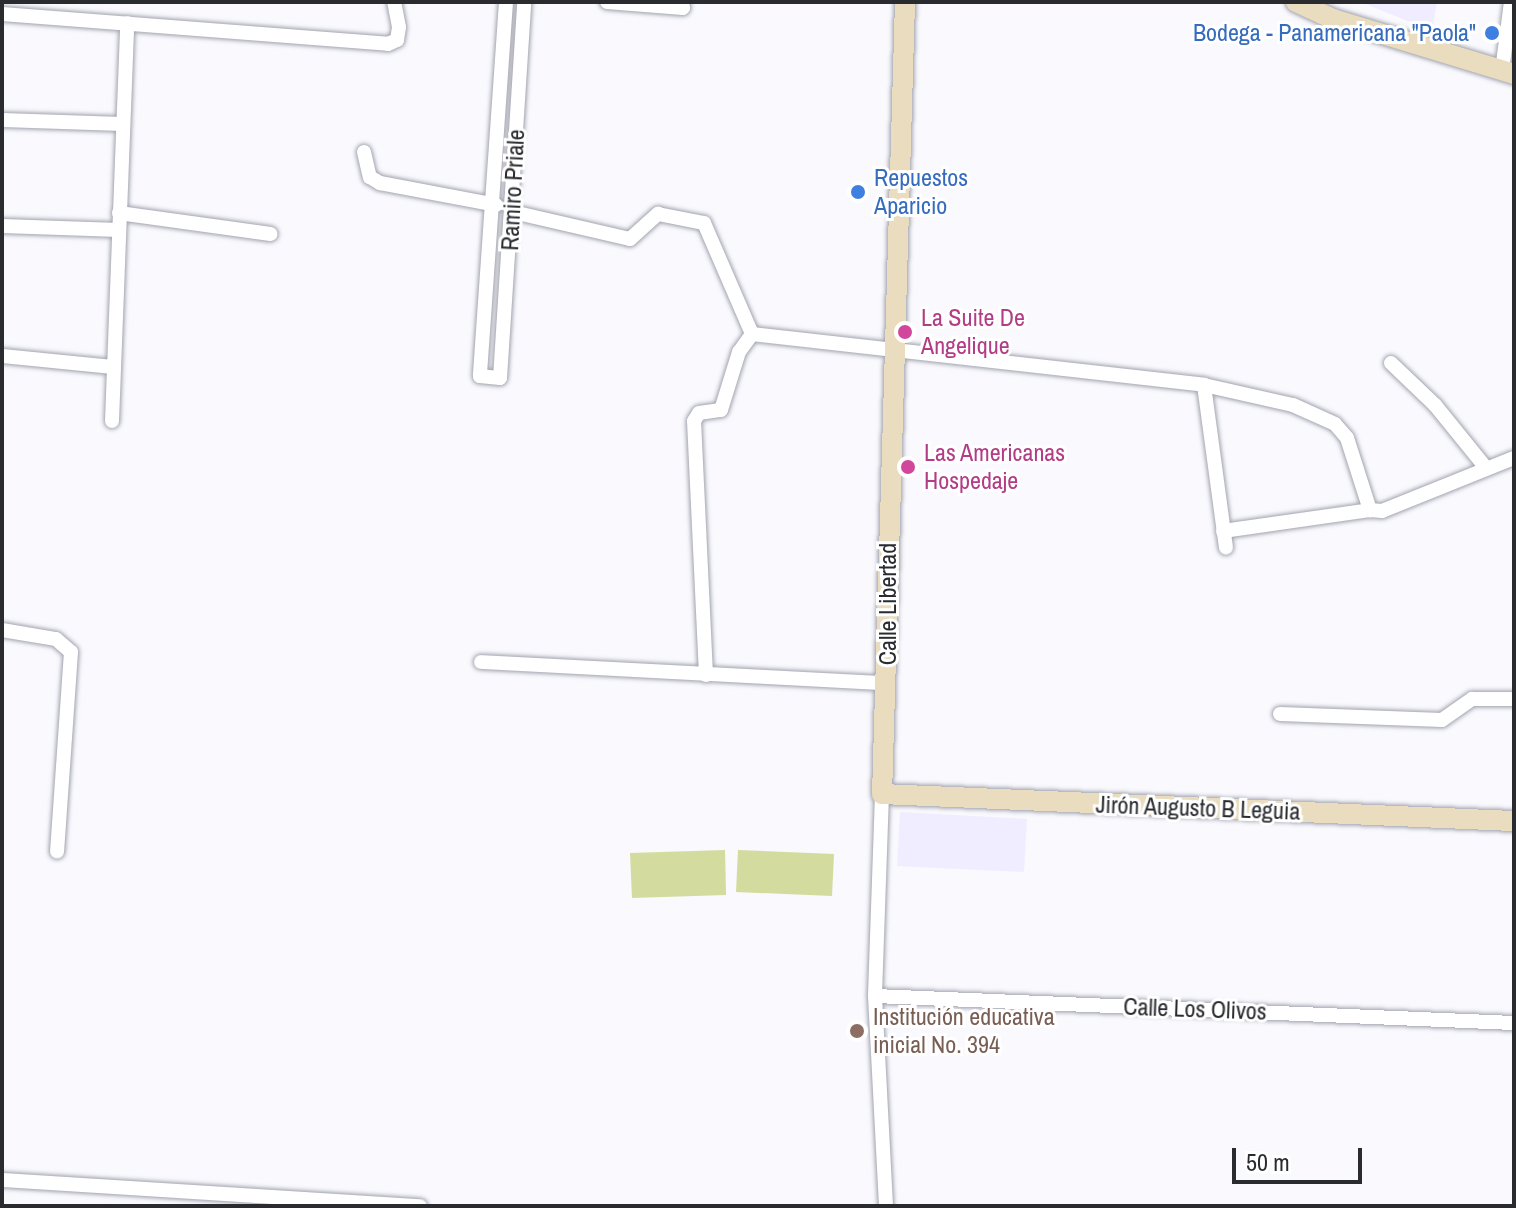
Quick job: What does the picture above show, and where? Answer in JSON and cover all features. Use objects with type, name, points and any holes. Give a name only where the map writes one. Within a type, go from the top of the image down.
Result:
[{"type":"street","points":[[2,14],[388,44],[397,40],[399,27],[394,2]]},
{"type":"street","name":"Ramiro Priale","points":[[506,2],[496,205],[480,376],[500,378],[524,2]]},
{"type":"street","points":[[607,2],[683,8],[682,2]]},
{"type":"street","name":"Calle Libertad","points":[[886,1206],[875,996],[887,683],[893,346],[905,2]]},
{"type":"street","points":[[1296,2],[1331,7],[1509,66],[1511,2]]},
{"type":"street","points":[[112,421],[127,23]]},
{"type":"street","points":[[2,120],[123,124]]},
{"type":"street","points":[[364,152],[370,177],[380,183],[496,205]]},
{"type":"street","points":[[513,212],[630,239],[658,214],[704,223],[752,334]]},
{"type":"street","points":[[119,213],[271,234]]},
{"type":"street","points":[[2,226],[119,230]]},
{"type":"street","points":[[752,334],[893,346],[1204,385],[1293,405],[1335,424],[1347,438],[1370,510]]},
{"type":"street","points":[[706,675],[694,421],[699,413],[721,410],[739,352],[752,334]]},
{"type":"street","points":[[2,356],[113,367]]},
{"type":"street","points":[[1391,363],[1435,405],[1486,468]]},
{"type":"street","points":[[1204,385],[1226,548]]},
{"type":"street","points":[[1223,531],[1370,510],[1382,511],[1514,458]]},
{"type":"street","points":[[2,630],[56,639],[71,652],[57,852]]},
{"type":"street","points":[[481,662],[887,683]]},
{"type":"street","points":[[1280,714],[1442,720],[1472,699],[1514,699]]},
{"type":"street","name":"Jirón Augusto B Leguia","points":[[882,794],[1514,821]]},
{"type":"street","name":"Calle Los Olivos","points":[[875,996],[1514,1023]]},
{"type":"street","points":[[2,1180],[420,1206]]},
{"type":"shaded area","points":[[1361,2],[1437,2],[1432,31]]},
{"type":"shaded area","points":[[900,812],[1027,819],[1024,872],[897,866]]},
{"type":"green space","points":[[725,850],[726,895],[632,898],[630,853]]},
{"type":"green space","points":[[738,850],[834,854],[832,896],[736,892]]},
{"type":"place","name":"Bodega - Panamericana \"Paola\"","points":[[1492,33]]},
{"type":"place","name":"Repuestos Aparicio","points":[[858,192]]},
{"type":"place","name":"La Suite De Angelique","points":[[905,332]]},
{"type":"place","name":"Las Americanas Hospedaje","points":[[908,467]]},
{"type":"place","name":"Institución educativa inicial No. 394","points":[[857,1031]]}]
